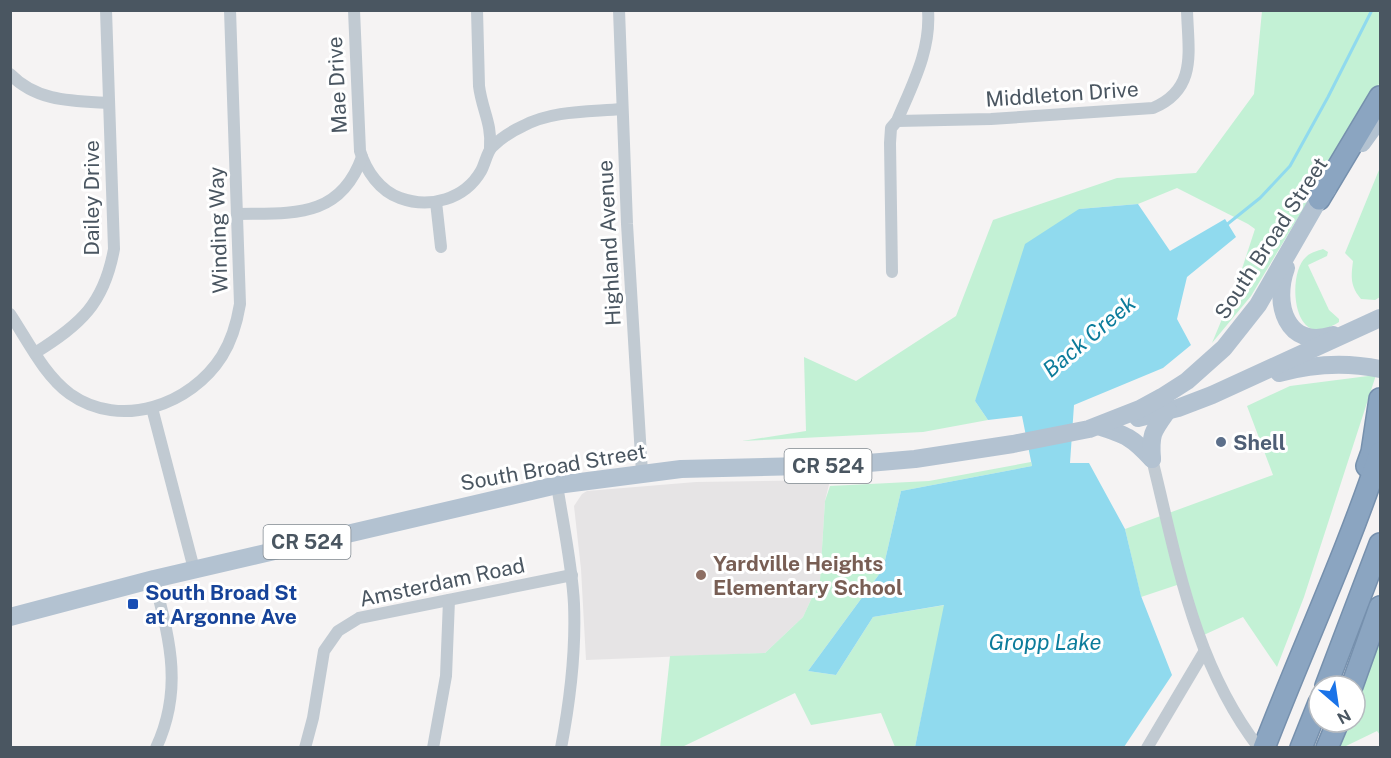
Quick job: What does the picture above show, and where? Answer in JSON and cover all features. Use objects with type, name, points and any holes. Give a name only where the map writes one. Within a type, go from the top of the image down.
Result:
[{"type":"highway","points":[[1319,199],[1380,97]]},
{"type":"highway","points":[[1340,565],[1343,540],[1371,452],[1380,406]]},
{"type":"highway","points":[[1264,747],[1298,660],[1340,565],[1380,453]]},
{"type":"highway","points":[[1331,674],[1380,544]]},
{"type":"highway","points":[[1357,674],[1380,607]]},
{"type":"highway","points":[[1358,674],[1380,624]]},
{"type":"main road","name":"South Broad Street","points":[[1093,427],[1140,409],[1162,397],[1206,365],[1243,326],[1258,305],[1319,199],[1380,118]]},
{"type":"main road","points":[[1299,235],[1282,279],[1282,306],[1286,319],[1290,326],[1306,337],[1316,338],[1349,332]]},
{"type":"main road","name":"South Broad Street","points":[[15,616],[194,569],[558,485],[642,473],[716,468],[845,465],[915,459],[1012,444],[1093,427],[1168,410],[1212,395],[1380,318]]},
{"type":"main road","points":[[1212,395],[1283,372],[1317,366],[1340,364],[1380,369]]},
{"type":"main road","points":[[1152,459],[1150,440],[1168,410]]},
{"type":"main road","points":[[1093,427],[1120,433],[1136,441],[1152,459]]},
{"type":"street","name":"Dailey Drive","points":[[35,353],[86,315],[97,300],[111,267],[114,249],[106,10]]},
{"type":"street","name":"Winding Way","points":[[10,314],[50,376],[60,386],[85,403],[102,409],[118,411],[152,408],[175,399],[201,381],[213,369],[230,340],[237,323],[240,304],[230,10]]},
{"type":"street","name":"Mae Drive","points":[[354,10],[362,157]]},
{"type":"street","points":[[362,157],[368,170],[385,190],[410,201],[436,202],[460,193],[471,184],[486,162],[491,133],[479,86],[477,10]]},
{"type":"street","name":"Highland Avenue","points":[[619,10],[627,224],[642,473]]},
{"type":"street","points":[[892,272],[891,128],[897,121],[921,67],[927,43],[928,10]]},
{"type":"street","name":"Middleton Drive","points":[[897,121],[991,119],[1153,108],[1175,95],[1186,76],[1188,65],[1187,10]]},
{"type":"street","points":[[10,74],[27,88],[58,100],[109,103]]},
{"type":"street","points":[[490,148],[508,134],[540,119],[559,114],[622,109]]},
{"type":"street","points":[[237,214],[300,212],[316,208],[340,193],[357,170],[362,157]]},
{"type":"street","points":[[436,202],[441,247]]},
{"type":"street","points":[[152,408],[194,569]]},
{"type":"street","points":[[1152,459],[1190,611],[1204,652],[1228,701],[1244,728],[1259,747]]},
{"type":"street","points":[[558,485],[572,575],[574,606],[569,701],[561,747]]},
{"type":"street","name":"Amsterdam Road","points":[[305,747],[313,718],[322,658],[338,631],[359,618],[572,575]]},
{"type":"street","points":[[154,579],[169,639],[173,679],[166,721],[156,747]]},
{"type":"street","points":[[433,747],[446,676],[448,600]]},
{"type":"street","points":[[1148,747],[1204,652]]},
{"type":"shaded area","name":"Yardville Heights Elementary School","points":[[830,480],[825,501],[820,580],[803,617],[765,653],[586,660],[581,569],[574,506],[582,494],[587,491],[696,482]]},
{"type":"green space","points":[[1262,11],[1380,11],[1380,82],[1351,135],[1251,296],[1212,343],[1239,278],[1255,229],[1177,188],[1138,204],[1079,209],[975,401],[988,420],[923,432],[742,441],[806,431],[804,357],[856,381],[956,316],[993,220],[1117,178],[1196,173],[1254,94]]},
{"type":"green space","points":[[1379,170],[1380,297],[1375,300],[1361,299],[1352,281],[1353,261],[1345,253]]},
{"type":"green space","points":[[1323,249],[1328,252],[1327,256],[1308,265],[1329,310],[1339,319],[1339,322],[1321,330],[1311,329],[1304,322],[1299,312],[1295,287],[1301,264],[1306,257]]},
{"type":"green space","points":[[1376,375],[1304,597],[1277,667],[1243,617],[1195,639],[1180,584],[1141,597],[1125,529],[1273,475],[1247,406],[1290,386]]},
{"type":"green space","points":[[1031,462],[1032,466],[901,491],[883,569],[808,671],[836,675],[873,617],[945,605],[915,747],[895,747],[881,713],[811,725],[795,693],[682,747],[660,748],[670,656],[765,653],[803,617],[820,580],[825,501],[830,486],[929,481]]},
{"type":"green space","points":[[1380,620],[1380,735],[1377,731],[1344,747],[1337,747],[1339,734],[1367,734],[1367,674],[1360,674]]},
{"type":"water","name":"Gropp Lake","points":[[1138,204],[1170,251],[1225,219],[1236,237],[1187,277],[1177,319],[1191,345],[1163,368],[1074,405],[1070,463],[1089,463],[1125,529],[1141,596],[1172,675],[1124,747],[915,747],[944,605],[873,617],[836,675],[808,671],[883,569],[901,491],[1032,466],[1022,416],[988,420],[975,401],[1025,244],[1079,209]]},
{"type":"waterway","name":"Back Creek","points":[[1225,226],[1260,198],[1290,166],[1372,10]]},
{"type":"place","name":"Shell","points":[[1221,442]]},
{"type":"place","name":"Yardville Heights Elementary School","points":[[701,575]]},
{"type":"place","name":"South Broad St at Argonne Ave","points":[[133,604]]}]
